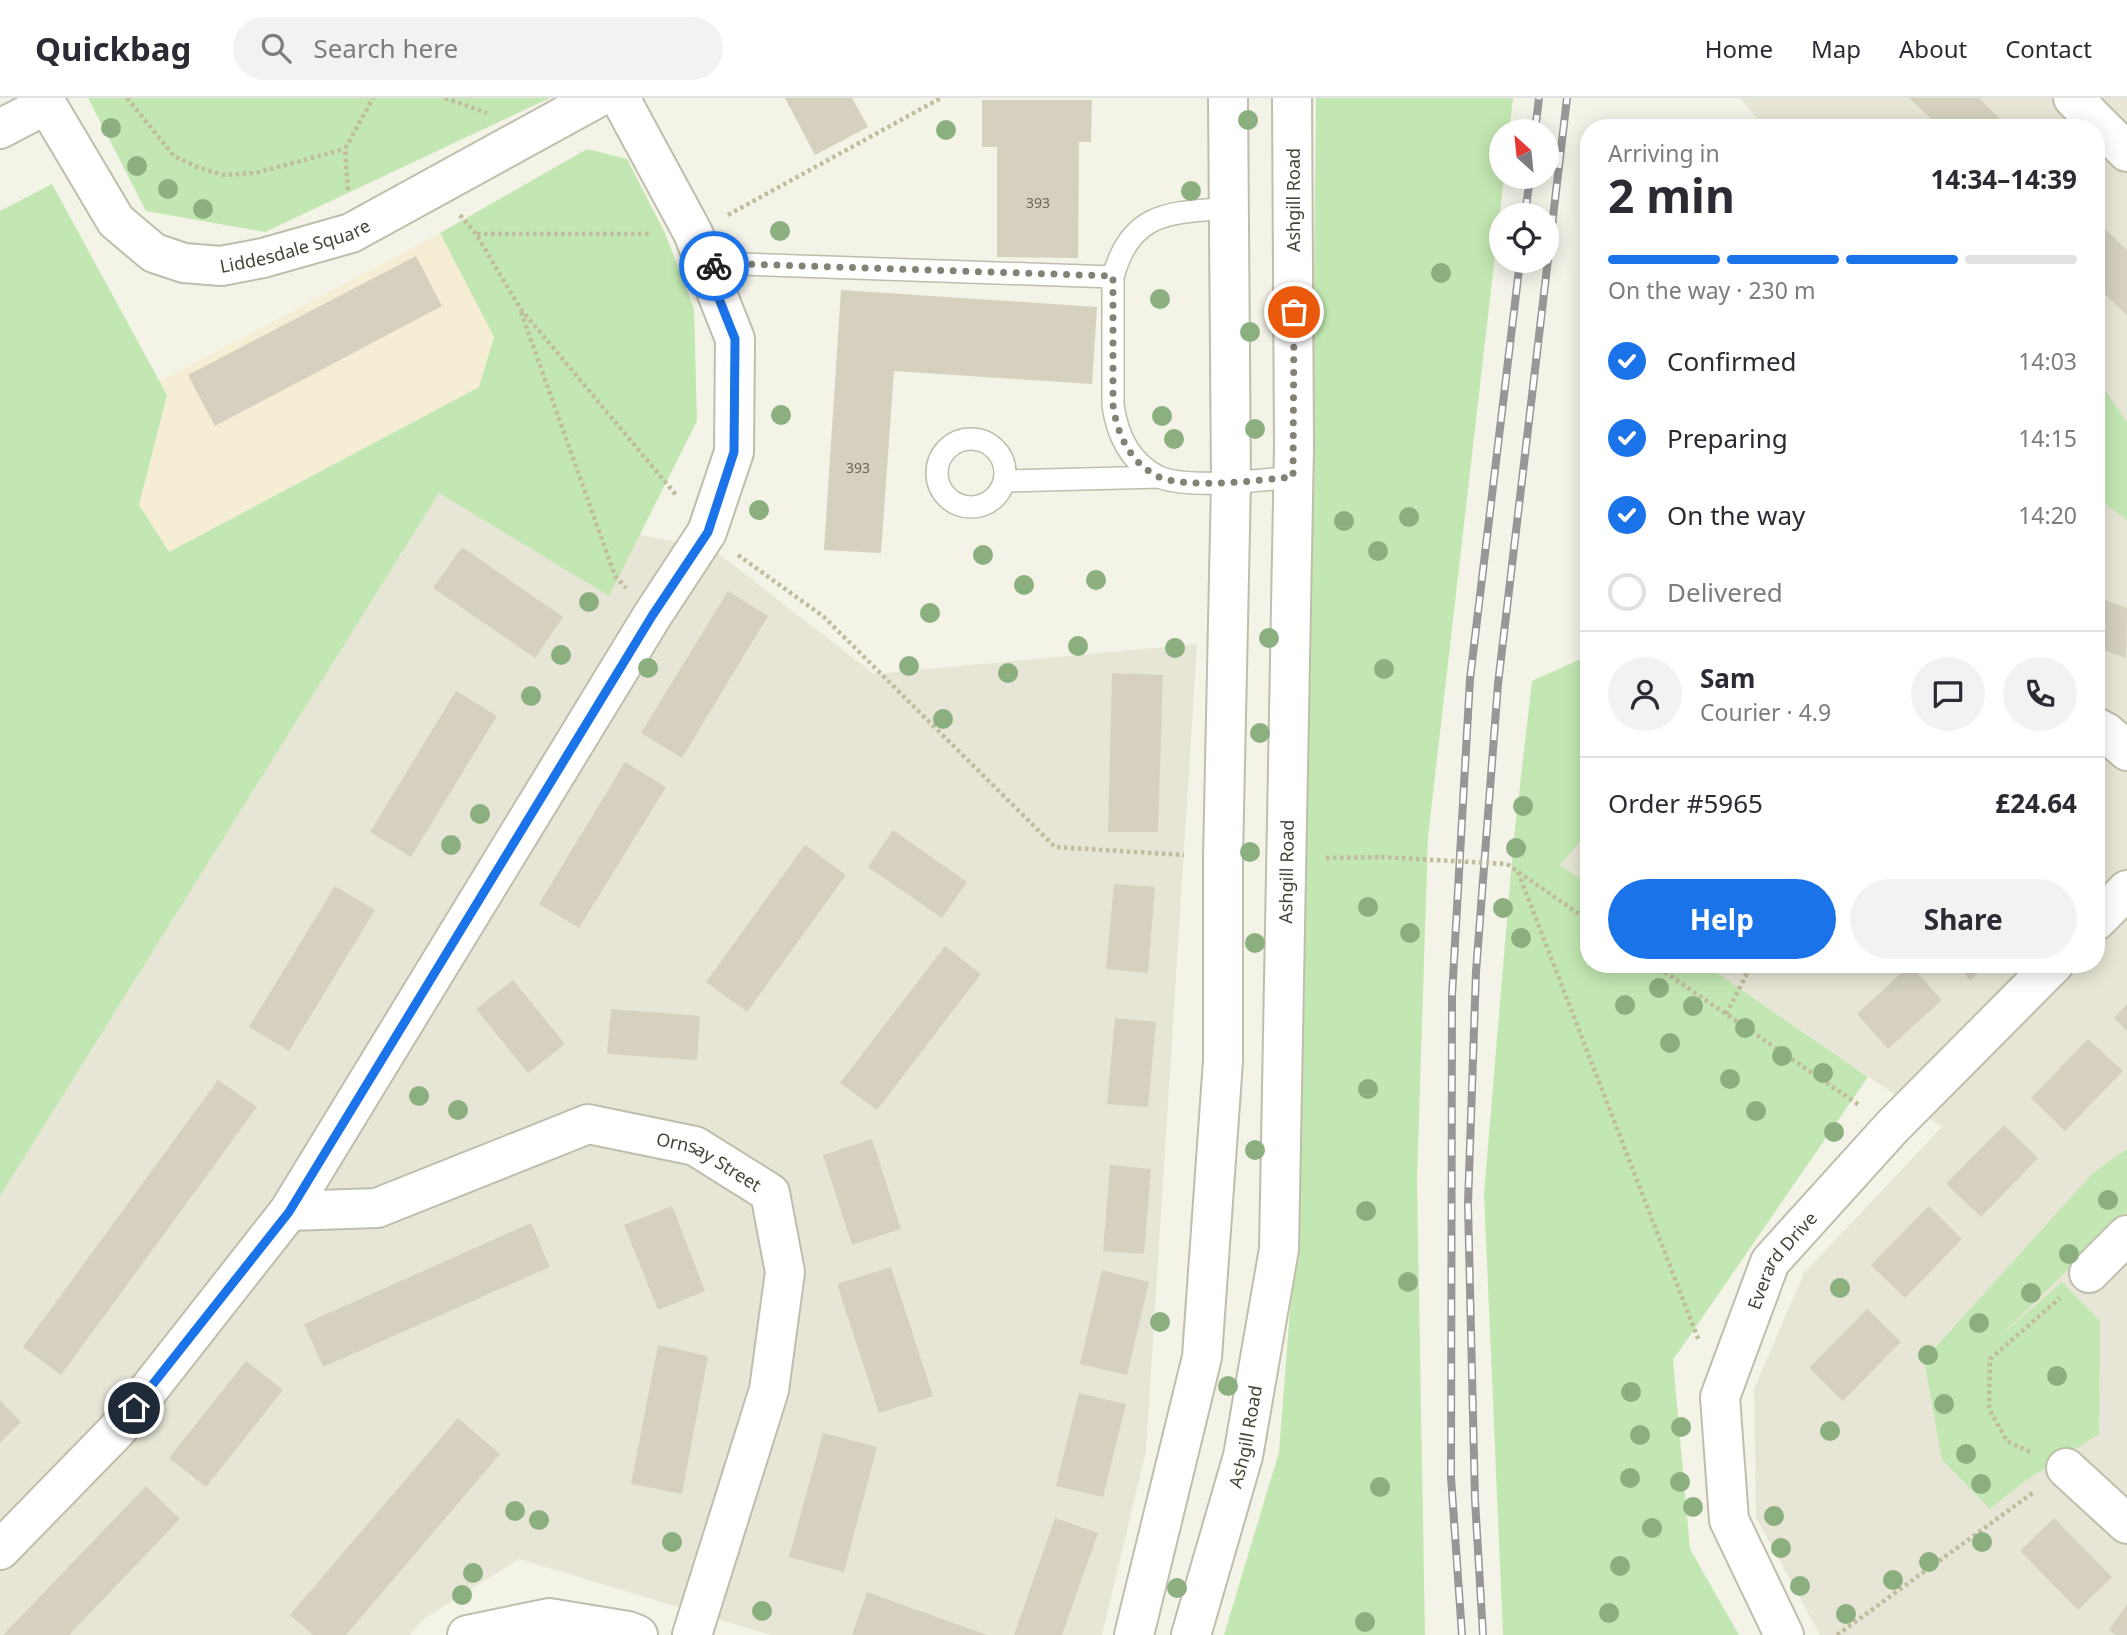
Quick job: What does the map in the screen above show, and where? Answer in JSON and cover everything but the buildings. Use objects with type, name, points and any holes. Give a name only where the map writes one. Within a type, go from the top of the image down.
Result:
[{"type":"street","name":"Liddesdale Square","points":[[44,101],[116,221],[154,253],[184,263],[221,266],[263,258],[351,233],[597,98]]},
{"type":"street","points":[[0,1550],[117,1430],[289,1212],[652,616],[708,532],[734,452],[735,339],[693,233],[620,98]]},
{"type":"street","points":[[1134,1635],[1202,1357],[1223,1061],[1223,858],[1231,482],[1228,98]]},
{"type":"street","name":"Ashgill Road","points":[[1191,1635],[1243,1456],[1279,1249],[1293,477],[1292,98]]},
{"type":"street","points":[[2073,98],[2094,119]]},
{"type":"street","points":[[0,129],[44,101]]},
{"type":"street","points":[[2105,130],[2127,152]]},
{"type":"street","points":[[2105,732],[2127,751]]},
{"type":"street","points":[[2105,912],[2127,890]]},
{"type":"street","name":"Everard Drive","points":[[1783,1635],[1729,1520],[1720,1398],[1770,1262],[1892,1127],[2045,973]]},
{"type":"street","name":"Ornsay Street","points":[[289,1212],[377,1208],[588,1124],[695,1146],[769,1193],[785,1272],[769,1390],[692,1635]]},
{"type":"street","points":[[2089,1273],[2127,1235]]},
{"type":"street","points":[[2066,1468],[2127,1524]]},
{"type":"street","points":[[467,1635],[548,1618],[631,1634]]},
{"type":"lane","points":[[1159,477],[1131,454],[1116,422],[1113,405],[1113,276],[1128,240],[1159,217],[1230,208]]},
{"type":"lane","points":[[706,266],[743,264],[1113,276]]},
{"type":"lane","points":[[1006,481],[1159,477],[1184,482],[1231,482],[1293,477]]},
{"type":"path","points":[[127,98],[174,156],[199,168],[224,175],[255,173],[345,149]]},
{"type":"path","points":[[351,233],[345,149],[373,98]]},
{"type":"path","points":[[438,187],[476,234],[520,308],[708,532],[824,617],[1055,847],[1223,858]]},
{"type":"path","points":[[520,308],[615,576],[652,616]]},
{"type":"path","points":[[1286,859],[1381,857],[1507,864],[1580,915]]},
{"type":"path","points":[[1518,872],[1720,1398]]},
{"type":"path","points":[[1666,973],[1892,1127]]},
{"type":"path","points":[[1726,1014],[1747,973]]},
{"type":"path","points":[[1837,1635],[2066,1468],[2007,1441],[1989,1409],[1990,1360],[2089,1273]]},
{"type":"shaded area","points":[[1740,98],[2127,98],[2127,1635],[1820,1635],[1756,1517],[1754,1389],[1804,1273],[1942,1127],[1717,973],[2105,973],[2105,119],[1758,119]]},
{"type":"shaded area","points":[[440,233],[494,337],[479,387],[168,552],[139,505],[167,395],[159,382]]},
{"type":"shaded area","points":[[439,493],[714,550],[874,674],[1197,644],[1146,1451],[1102,1635],[771,1635],[519,1559],[422,1620],[410,1635],[0,1635],[0,1196]]},
{"type":"shaded area","points":[[1580,842],[1580,879],[1560,865]]},
{"type":"green space","points":[[88,98],[550,98],[265,232],[146,211]]},
{"type":"green space","points":[[1316,98],[1513,98],[1510,119],[1489,119],[1489,189],[1503,189],[1501,203],[1489,203],[1489,273],[1493,273],[1428,837],[1417,1180],[1425,1635],[1224,1635],[1279,1452],[1296,1233],[1312,451]]},
{"type":"green space","points":[[587,149],[627,159],[665,233],[694,309],[697,421],[609,596],[439,493],[0,1196],[0,211],[52,184],[167,395],[139,505],[169,552],[479,387],[494,337],[440,233]]},
{"type":"green space","points":[[2105,390],[2127,422],[2127,520],[2105,504]]},
{"type":"green space","points":[[1580,659],[1580,842],[1560,865],[1580,879],[1580,973],[1717,973],[1868,1077],[1673,1360],[1690,1549],[1739,1635],[1503,1635],[1484,1193],[1514,837],[1532,681]]},
{"type":"green space","points":[[2127,1149],[2127,1212],[1997,1339],[2062,1282],[2100,1321],[2099,1434],[2025,1481],[1990,1509],[1942,1460],[1924,1360],[2094,1172]]},
{"type":"railway","points":[[1536,119],[1539,98]]},
{"type":"railway","points":[[1483,1635],[1475,1500],[1468,1204],[1476,972],[1498,684],[1567,98]]},
{"type":"railway","points":[[1527,203],[1528,189]]},
{"type":"railway","points":[[1462,1635],[1451,1477],[1452,996],[1470,679],[1519,273]]},
{"type":"way so far","points":[[714,266],[743,264],[1113,276],[1113,405],[1121,437],[1131,454],[1145,468],[1159,477],[1184,482],[1231,482],[1293,477],[1294,312]]},
{"type":"route","points":[[134,1408],[289,1212],[652,616],[708,532],[734,452],[735,339],[706,266],[714,266]]}]
